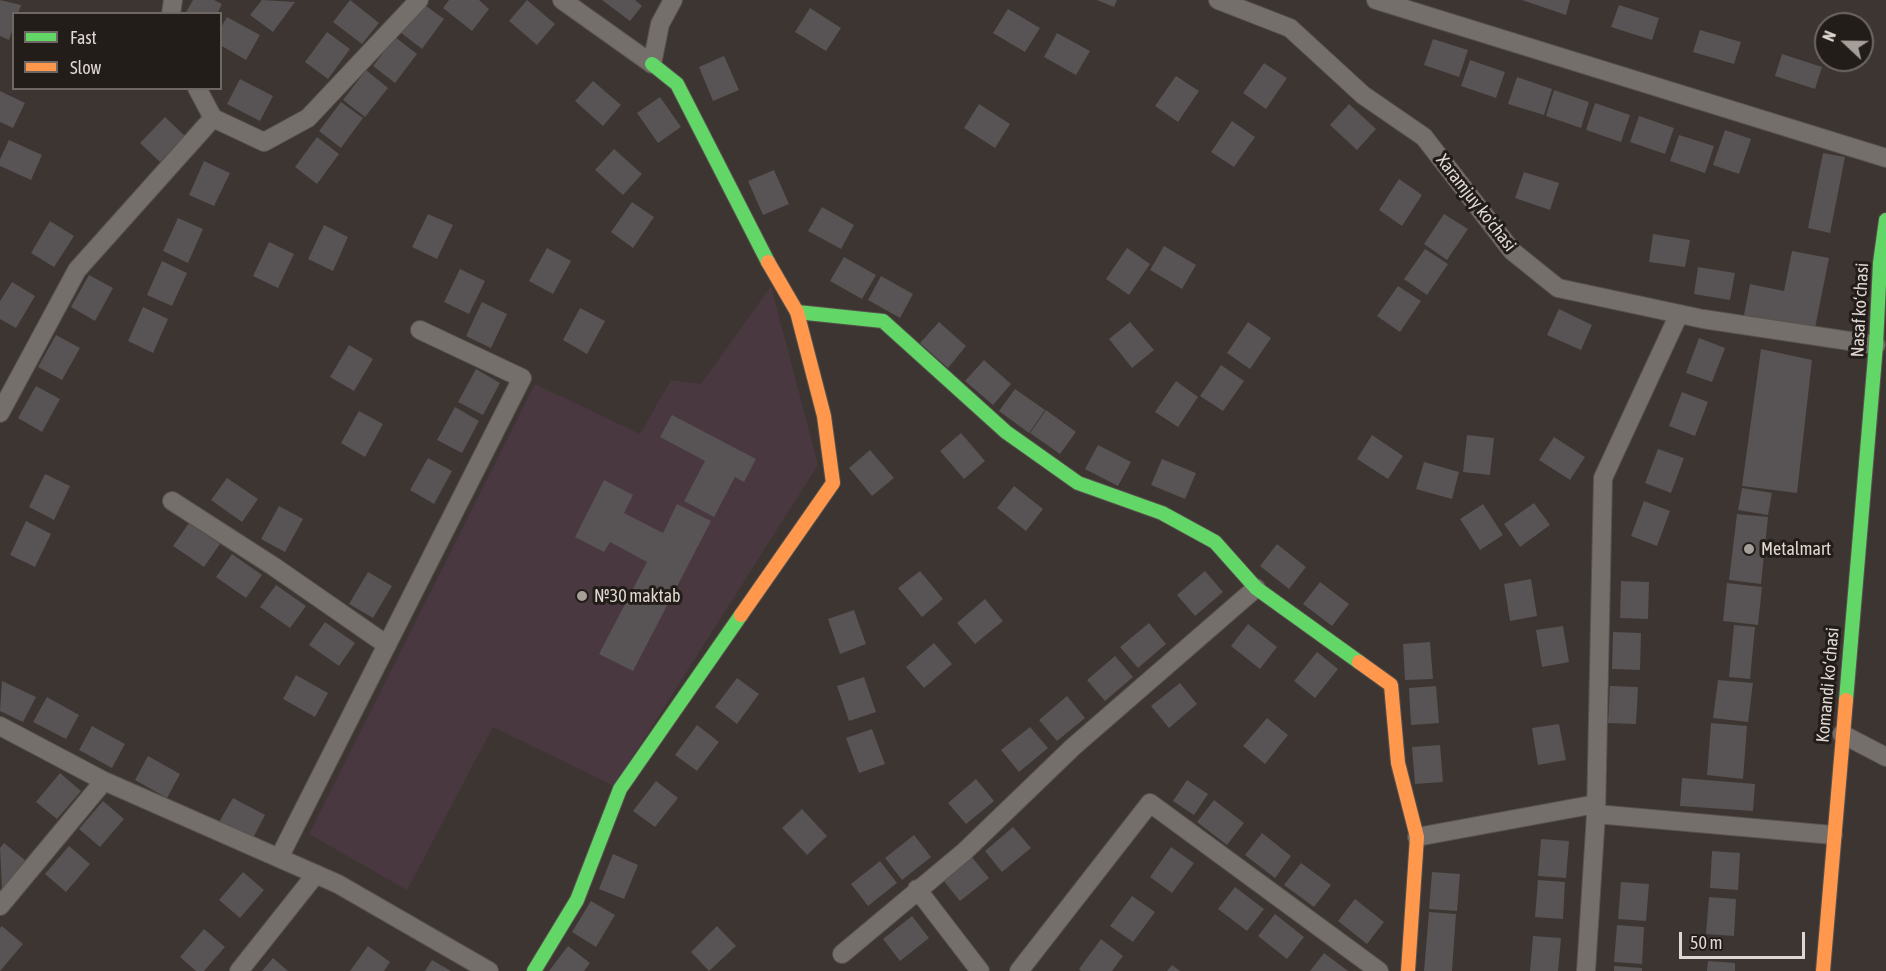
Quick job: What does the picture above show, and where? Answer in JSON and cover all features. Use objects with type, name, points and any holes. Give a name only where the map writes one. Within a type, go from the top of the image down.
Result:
[{"type":"street","points":[[198,90],[213,118],[264,142],[308,118],[419,0]]},
{"type":"street","points":[[534,971],[577,900],[620,789],[833,483],[824,416],[797,312],[754,238],[677,84],[562,0]]},
{"type":"street","points":[[652,64],[660,24],[673,0]]},
{"type":"street","name":"Xaramjuy ko'chasi","points":[[1218,0],[1290,28],[1363,95],[1424,137],[1512,250],[1558,288],[1678,314],[1876,345]]},
{"type":"street","points":[[1376,0],[1886,158]]},
{"type":"street","points":[[0,413],[76,270],[213,118]]},
{"type":"street","name":"Nasaf ko‘chasi","points":[[1872,402],[1880,263],[1886,220]]},
{"type":"street","points":[[797,312],[883,321],[1015,438],[1078,483],[1162,513],[1215,542],[1256,588],[1391,685],[1398,763],[1417,837],[1408,971]]},
{"type":"street","points":[[1586,971],[1596,809],[1603,478],[1678,314]]},
{"type":"street","points":[[279,858],[522,378],[420,330]]},
{"type":"street","points":[[1872,402],[1886,408]]},
{"type":"street","points":[[1872,402],[1886,414]]},
{"type":"street","name":"Komandi ko‘chasi","points":[[1823,971],[1872,402]]},
{"type":"street","points":[[172,501],[273,566],[387,645]]},
{"type":"street","points":[[842,954],[964,852],[1073,747],[1256,588]]},
{"type":"street","points":[[0,726],[104,781],[316,874],[489,971]]},
{"type":"street","points":[[1842,734],[1886,757]]},
{"type":"street","points":[[0,906],[104,781]]},
{"type":"street","points":[[1019,971],[1150,803],[1379,971]]},
{"type":"street","points":[[1417,837],[1596,809],[1833,835]]},
{"type":"street","points":[[239,971],[316,874]]},
{"type":"street","points":[[917,889],[980,971]]},
{"type":"shaded area","name":"№30 maktab","points":[[771,286],[818,465],[614,786],[493,727],[407,890],[309,834],[535,384],[640,434],[671,380],[701,384]]},
{"type":"building","points":[[0,0],[21,5],[19,12],[12,12],[12,32],[9,40],[0,36]]},
{"type":"building","points":[[193,0],[214,0],[222,4],[218,12],[186,12]]},
{"type":"building","points":[[262,0],[295,2],[273,32],[250,15]]},
{"type":"building","points":[[350,0],[379,23],[362,44],[333,22]]},
{"type":"building","points":[[449,0],[479,0],[489,9],[472,31],[443,8]]},
{"type":"building","points":[[527,0],[555,24],[537,45],[509,21]]},
{"type":"building","points":[[602,0],[635,0],[642,6],[630,21]]},
{"type":"building","points":[[1097,0],[1117,0],[1114,7]]},
{"type":"building","points":[[1522,0],[1570,0],[1566,15]]},
{"type":"building","points":[[422,3],[444,19],[422,49],[400,32]]},
{"type":"building","points":[[1619,5],[1659,18],[1652,40],[1611,27]]},
{"type":"building","points":[[810,8],[841,28],[826,51],[795,32]]},
{"type":"building","points":[[1008,9],[1040,28],[1025,52],[993,33]]},
{"type":"building","points":[[227,17],[260,35],[246,60],[222,46],[222,26]]},
{"type":"building","points":[[1700,30],[1741,42],[1734,64],[1693,52]]},
{"type":"building","points":[[327,32],[350,49],[328,79],[305,62]]},
{"type":"building","points":[[1057,33],[1090,51],[1076,75],[1044,57]]},
{"type":"building","points":[[395,37],[417,54],[395,83],[373,66]]},
{"type":"building","points":[[1433,39],[1468,50],[1459,77],[1424,65]]},
{"type":"building","points":[[1782,54],[1814,64],[1814,72],[1820,72],[1815,89],[1775,76]]},
{"type":"building","points":[[724,56],[739,90],[713,101],[699,67]]},
{"type":"building","points":[[1470,60],[1505,72],[1496,98],[1461,86]]},
{"type":"building","points":[[1264,63],[1287,78],[1266,109],[1243,93]]},
{"type":"building","points":[[366,70],[388,88],[365,117],[343,100]]},
{"type":"building","points":[[1176,76],[1199,91],[1178,122],[1155,106]]},
{"type":"building","points":[[1517,77],[1552,89],[1544,115],[1508,104]]},
{"type":"building","points":[[240,79],[273,96],[260,121],[227,104]]},
{"type":"building","points":[[593,81],[621,105],[603,126],[575,101]]},
{"type":"building","points":[[1554,90],[1589,102],[1581,128],[1546,116]]},
{"type":"building","points":[[0,91],[25,103],[13,128],[0,122]]},
{"type":"building","points":[[660,97],[681,127],[658,143],[637,113]]},
{"type":"building","points":[[341,102],[363,118],[341,148],[319,131]]},
{"type":"building","points":[[1595,103],[1630,115],[1621,142],[1586,130]]},
{"type":"building","points":[[979,104],[1010,124],[995,148],[964,128]]},
{"type":"building","points":[[1349,104],[1376,129],[1357,150],[1330,125]]},
{"type":"building","points":[[1639,116],[1674,128],[1665,154],[1630,142]]},
{"type":"building","points":[[165,117],[185,136],[160,162],[140,143]]},
{"type":"building","points":[[1232,121],[1255,137],[1234,167],[1211,152]]},
{"type":"building","points":[[1725,130],[1751,139],[1739,174],[1713,165]]},
{"type":"building","points":[[1679,135],[1714,146],[1705,173],[1670,161]]},
{"type":"building","points":[[317,137],[339,154],[317,184],[295,167]]},
{"type":"building","points":[[9,140],[42,155],[31,180],[0,166],[0,159]]},
{"type":"building","points":[[614,149],[642,174],[623,195],[595,170]]},
{"type":"building","points":[[1823,153],[1845,157],[1830,233],[1808,228]]},
{"type":"building","points":[[204,161],[230,173],[214,206],[189,195]]},
{"type":"building","points":[[774,170],[789,204],[763,215],[748,181]]},
{"type":"building","points":[[1524,172],[1559,183],[1550,210],[1515,198]]},
{"type":"building","points":[[1399,179],[1422,195],[1402,226],[1379,210]]},
{"type":"building","points":[[632,202],[654,217],[633,248],[611,232]]},
{"type":"building","points":[[822,207],[854,225],[841,249],[808,231]]},
{"type":"building","points":[[428,214],[453,225],[437,259],[412,247]]},
{"type":"building","points":[[1444,214],[1468,229],[1447,260],[1424,244]]},
{"type":"building","points":[[178,218],[203,229],[188,263],[163,251]]},
{"type":"building","points":[[50,221],[74,236],[54,267],[31,253]]},
{"type":"building","points":[[324,225],[348,237],[333,271],[308,259]]},
{"type":"building","points":[[1653,234],[1690,240],[1685,267],[1649,262]]},
{"type":"building","points":[[269,242],[294,254],[278,288],[253,276]]},
{"type":"building","points":[[1164,246],[1196,265],[1182,289],[1150,270]]},
{"type":"building","points":[[547,248],[571,261],[553,294],[529,281]]},
{"type":"building","points":[[1127,248],[1150,264],[1129,295],[1106,279]]},
{"type":"building","points":[[1425,249],[1448,264],[1427,295],[1404,279]]},
{"type":"building","points":[[1792,251],[1829,258],[1814,333],[1743,320],[1750,284],[1784,291]]},
{"type":"building","points":[[844,257],[876,275],[862,299],[830,281]]},
{"type":"building","points":[[162,261],[187,273],[172,306],[147,295]]},
{"type":"building","points":[[1698,267],[1735,273],[1730,300],[1694,294]]},
{"type":"building","points":[[460,269],[485,281],[469,314],[444,302]]},
{"type":"building","points":[[89,275],[113,288],[95,321],[71,307]]},
{"type":"building","points":[[881,276],[913,294],[900,318],[868,300]]},
{"type":"building","points":[[12,282],[35,296],[16,328],[0,319],[0,301]]},
{"type":"building","points":[[1398,286],[1421,301],[1400,332],[1377,316]]},
{"type":"building","points":[[482,302],[507,314],[491,348],[466,336]]},
{"type":"building","points":[[143,307],[168,319],[153,353],[128,341]]},
{"type":"building","points":[[580,308],[605,321],[587,354],[563,340]]},
{"type":"building","points":[[1559,309],[1592,325],[1581,350],[1547,335]]},
{"type":"building","points":[[939,322],[966,346],[948,368],[920,343]]},
{"type":"building","points":[[1130,322],[1154,350],[1132,368],[1109,339]]},
{"type":"building","points":[[1248,322],[1271,338],[1250,369],[1227,353]]},
{"type":"building","points":[[56,335],[80,348],[62,380],[38,367]]},
{"type":"building","points":[[1699,338],[1725,348],[1712,382],[1686,373]]},
{"type":"building","points":[[349,345],[373,359],[354,391],[330,377]]},
{"type":"building","points":[[1761,349],[1812,360],[1797,493],[1742,486]]},
{"type":"building","points":[[984,360],[1011,384],[993,405],[965,381]]},
{"type":"building","points":[[1221,365],[1244,381],[1223,411],[1200,396]]},
{"type":"building","points":[[476,369],[500,383],[483,415],[458,402]]},
{"type":"building","points":[[1176,381],[1198,397],[1178,427],[1155,412]]},
{"type":"building","points":[[36,386],[60,399],[42,432],[18,418]]},
{"type":"building","points":[[1015,389],[1045,410],[1029,433],[999,411]]},
{"type":"building","points":[[1682,392],[1708,402],[1695,436],[1669,426]]},
{"type":"building","points":[[455,407],[479,421],[462,453],[437,440]]},
{"type":"building","points":[[1046,410],[1076,432],[1060,454],[1030,433]]},
{"type":"building","points":[[359,411],[383,424],[365,457],[341,443]]},
{"type":"building","points":[[672,415],[756,459],[744,482],[735,477],[714,517],[684,501],[705,461],[660,437]]},
{"type":"building","points":[[961,433],[985,461],[964,479],[940,451]]},
{"type":"building","points":[[1372,435],[1403,456],[1388,479],[1357,459]]},
{"type":"building","points":[[1467,435],[1494,438],[1490,475],[1463,472]]},
{"type":"building","points":[[1554,437],[1585,457],[1570,480],[1539,460]]},
{"type":"building","points":[[1098,445],[1131,462],[1118,486],[1085,469]]},
{"type":"building","points":[[1658,449],[1684,458],[1671,493],[1645,483]]},
{"type":"building","points":[[870,450],[894,478],[872,496],[849,468]]},
{"type":"building","points":[[428,458],[452,471],[434,504],[410,490]]},
{"type":"building","points":[[1162,459],[1196,473],[1185,499],[1151,485]]},
{"type":"building","points":[[1424,462],[1459,472],[1452,499],[1416,489]]},
{"type":"building","points":[[45,474],[70,486],[54,520],[29,507]]},
{"type":"building","points":[[227,478],[258,499],[242,522],[211,500]]},
{"type":"building","points":[[604,480],[633,495],[624,513],[663,533],[677,504],[711,521],[633,671],[599,654],[647,562],[610,542],[604,552],[575,537]]},
{"type":"building","points":[[1014,486],[1043,509],[1026,531],[997,508]]},
{"type":"building","points":[[1742,488],[1772,493],[1768,515],[1738,510]]},
{"type":"building","points":[[1644,501],[1670,511],[1657,546],[1631,536]]},
{"type":"building","points":[[1534,503],[1550,525],[1520,547],[1504,524]]},
{"type":"building","points":[[1483,504],[1503,535],[1480,550],[1460,519]]},
{"type":"building","points":[[279,506],[303,519],[285,552],[261,539]]},
{"type":"building","name":"Metalmart","points":[[1737,514],[1768,517],[1761,584],[1729,580]]},
{"type":"building","points":[[26,521],[51,534],[35,567],[10,555]]},
{"type":"building","points":[[189,523],[220,544],[204,567],[173,546]]},
{"type":"building","points":[[1277,544],[1306,567],[1289,589],[1260,566]]},
{"type":"building","points":[[232,554],[262,575],[246,598],[216,577]]},
{"type":"building","points":[[920,571],[943,599],[922,617],[898,588]]},
{"type":"building","points":[[1205,571],[1223,592],[1195,616],[1177,595]]},
{"type":"building","points":[[368,572],[392,586],[373,618],[349,604]]},
{"type":"building","points":[[1531,579],[1537,616],[1510,621],[1504,584]]},
{"type":"building","points":[[1621,581],[1649,582],[1648,619],[1620,618]]},
{"type":"building","points":[[1320,582],[1349,604],[1332,626],[1303,604]]},
{"type":"building","points":[[1727,583],[1762,587],[1758,625],[1723,621]]},
{"type":"building","points":[[276,585],[306,606],[290,628],[260,607]]},
{"type":"building","points":[[985,599],[1003,621],[975,644],[957,623]]},
{"type":"building","points":[[854,610],[866,644],[840,654],[828,619]]},
{"type":"building","points":[[325,622],[355,643],[339,666],[309,645]]},
{"type":"building","points":[[1149,623],[1166,644],[1138,668],[1120,647]]},
{"type":"building","points":[[1248,624],[1277,647],[1260,669],[1231,646]]},
{"type":"building","points":[[1734,625],[1755,627],[1750,679],[1729,677]]},
{"type":"building","points":[[1563,626],[1569,662],[1542,667],[1536,630]]},
{"type":"building","points":[[1613,632],[1641,633],[1640,670],[1612,669]]},
{"type":"building","points":[[1430,642],[1433,679],[1405,680],[1403,644]]},
{"type":"building","points":[[934,643],[952,664],[924,688],[906,667]]},
{"type":"building","points":[[1317,652],[1338,669],[1315,698],[1294,681]]},
{"type":"building","points":[[1115,656],[1133,677],[1105,701],[1087,680]]},
{"type":"building","points":[[296,675],[328,693],[315,717],[283,699]]},
{"type":"building","points":[[864,677],[876,712],[849,721],[837,686]]},
{"type":"building","points":[[737,678],[759,694],[737,724],[715,707]]},
{"type":"building","points":[[1718,680],[1753,683],[1748,722],[1713,718]]},
{"type":"building","points":[[2,681],[36,697],[23,722],[0,711]]},
{"type":"building","points":[[1180,683],[1197,704],[1169,728],[1151,706]]},
{"type":"building","points":[[1436,686],[1439,723],[1411,725],[1409,688]]},
{"type":"building","points":[[1610,686],[1638,687],[1636,724],[1608,723]]},
{"type":"building","points":[[1067,696],[1085,718],[1057,741],[1039,720]]},
{"type":"building","points":[[47,697],[79,715],[66,739],[33,722]]},
{"type":"building","points":[[1267,718],[1288,735],[1265,764],[1243,746]]},
{"type":"building","points":[[1711,723],[1747,726],[1743,779],[1707,775]]},
{"type":"building","points":[[1559,724],[1566,760],[1538,765],[1532,728]]},
{"type":"building","points":[[697,725],[719,742],[697,771],[675,755]]},
{"type":"building","points":[[92,726],[125,744],[112,768],[79,750]]},
{"type":"building","points":[[1030,727],[1048,748],[1019,772],[1001,750]]},
{"type":"building","points":[[872,729],[885,764],[859,773],[846,738]]},
{"type":"building","points":[[1440,745],[1443,782],[1415,784],[1412,747]]},
{"type":"building","points":[[148,756],[180,774],[167,798],[135,780]]},
{"type":"building","points":[[60,773],[81,791],[57,819],[36,802]]},
{"type":"building","points":[[1682,778],[1755,784],[1753,811],[1680,806]]},
{"type":"building","points":[[976,779],[994,801],[966,824],[948,803]]},
{"type":"building","points":[[1187,780],[1208,794],[1194,815],[1173,801]]},
{"type":"building","points":[[656,781],[678,798],[655,827],[633,811]]},
{"type":"building","points":[[233,798],[265,815],[252,840],[219,822]]},
{"type":"building","points":[[1214,800],[1244,823],[1227,845],[1197,822]]},
{"type":"building","points":[[103,801],[124,819],[100,847],[79,829]]},
{"type":"building","points":[[802,809],[827,836],[807,855],[782,828]]},
{"type":"building","points":[[1013,827],[1031,848],[1002,872],[985,851]]},
{"type":"building","points":[[1262,833],[1291,856],[1275,878],[1245,855]]},
{"type":"building","points":[[914,835],[931,857],[902,880],[885,858]]},
{"type":"building","points":[[1541,839],[1569,841],[1566,878],[1538,876]]},
{"type":"building","points":[[4,843],[26,861],[2,889],[0,848]]},
{"type":"building","points":[[69,846],[90,864],[66,892],[45,874]]},
{"type":"building","points":[[1171,847],[1194,863],[1172,893],[1150,877]]},
{"type":"building","points":[[1712,851],[1740,853],[1738,890],[1710,888]]},
{"type":"building","points":[[613,854],[638,865],[624,899],[599,889]]},
{"type":"building","points":[[971,856],[989,878],[960,901],[943,880]]},
{"type":"building","points":[[880,861],[897,883],[868,906],[851,884]]},
{"type":"building","points":[[1301,863],[1331,885],[1314,907],[1284,885]]},
{"type":"building","points":[[243,872],[264,890],[240,918],[219,900]]},
{"type":"building","points":[[1432,872],[1460,874],[1457,911],[1429,909]]},
{"type":"building","points":[[1538,880],[1565,882],[1563,919],[1535,917]]},
{"type":"building","points":[[1621,882],[1649,884],[1646,921],[1618,919]]},
{"type":"building","points":[[1235,887],[1264,909],[1247,931],[1218,909]]},
{"type":"building","points":[[1132,896],[1155,912],[1133,942],[1110,926]]},
{"type":"building","points":[[1709,897],[1736,899],[1734,936],[1706,934]]},
{"type":"building","points":[[1355,899],[1384,922],[1367,944],[1338,921]]},
{"type":"building","points":[[591,901],[615,915],[596,947],[572,932]]},
{"type":"building","points":[[1429,912],[1456,914],[1452,971],[1424,971]]},
{"type":"building","points":[[1275,914],[1304,937],[1287,959],[1258,936]]},
{"type":"building","points":[[912,916],[929,938],[900,961],[883,939]]},
{"type":"building","points":[[1617,925],[1644,927],[1642,964],[1614,962]]},
{"type":"building","points":[[2,926],[23,944],[0,971],[0,928]]},
{"type":"building","points":[[717,926],[736,946],[709,971],[691,952]]},
{"type":"building","points":[[204,929],[225,947],[204,971],[196,971],[180,957]]},
{"type":"building","points":[[1533,936],[1561,938],[1558,971],[1530,971]]},
{"type":"building","points":[[1101,939],[1123,956],[1112,971],[1081,971],[1079,969]]},
{"type":"building","points":[[368,946],[390,962],[384,971],[350,971]]},
{"type":"building","points":[[568,946],[590,963],[584,971],[549,971]]},
{"type":"building","points":[[1324,953],[1348,971],[1310,971]]},
{"type":"building","points":[[273,958],[288,971],[262,971]]},
{"type":"building","points":[[432,960],[451,971],[425,971]]},
{"type":"building","points":[[1708,961],[1735,963],[1735,971],[1707,971]]},
{"type":"building","points":[[1172,965],[1180,971],[1167,971]]},
{"type":"building","points":[[1614,966],[1642,968],[1642,971],[1614,971]]},
{"type":"traffic: fast","points":[[652,64],[677,84],[768,262]]},
{"type":"traffic: fast","points":[[1846,700],[1876,345],[1880,263],[1886,220]]},
{"type":"traffic: fast","points":[[797,312],[883,321],[1006,432],[1078,483],[1162,513],[1215,542],[1256,588],[1359,662]]},
{"type":"traffic: fast","points":[[534,971],[577,900],[620,789],[741,615]]},
{"type":"traffic: slow","points":[[741,615],[833,483],[824,416],[797,312],[768,262]]},
{"type":"traffic: slow","points":[[1359,662],[1391,685],[1398,763],[1417,837],[1408,971]]},
{"type":"traffic: slow","points":[[1823,971],[1846,700]]},
{"type":"place","name":"Metalmart","points":[[1749,549]]},
{"type":"place","name":"№30 maktab","points":[[582,596]]}]
